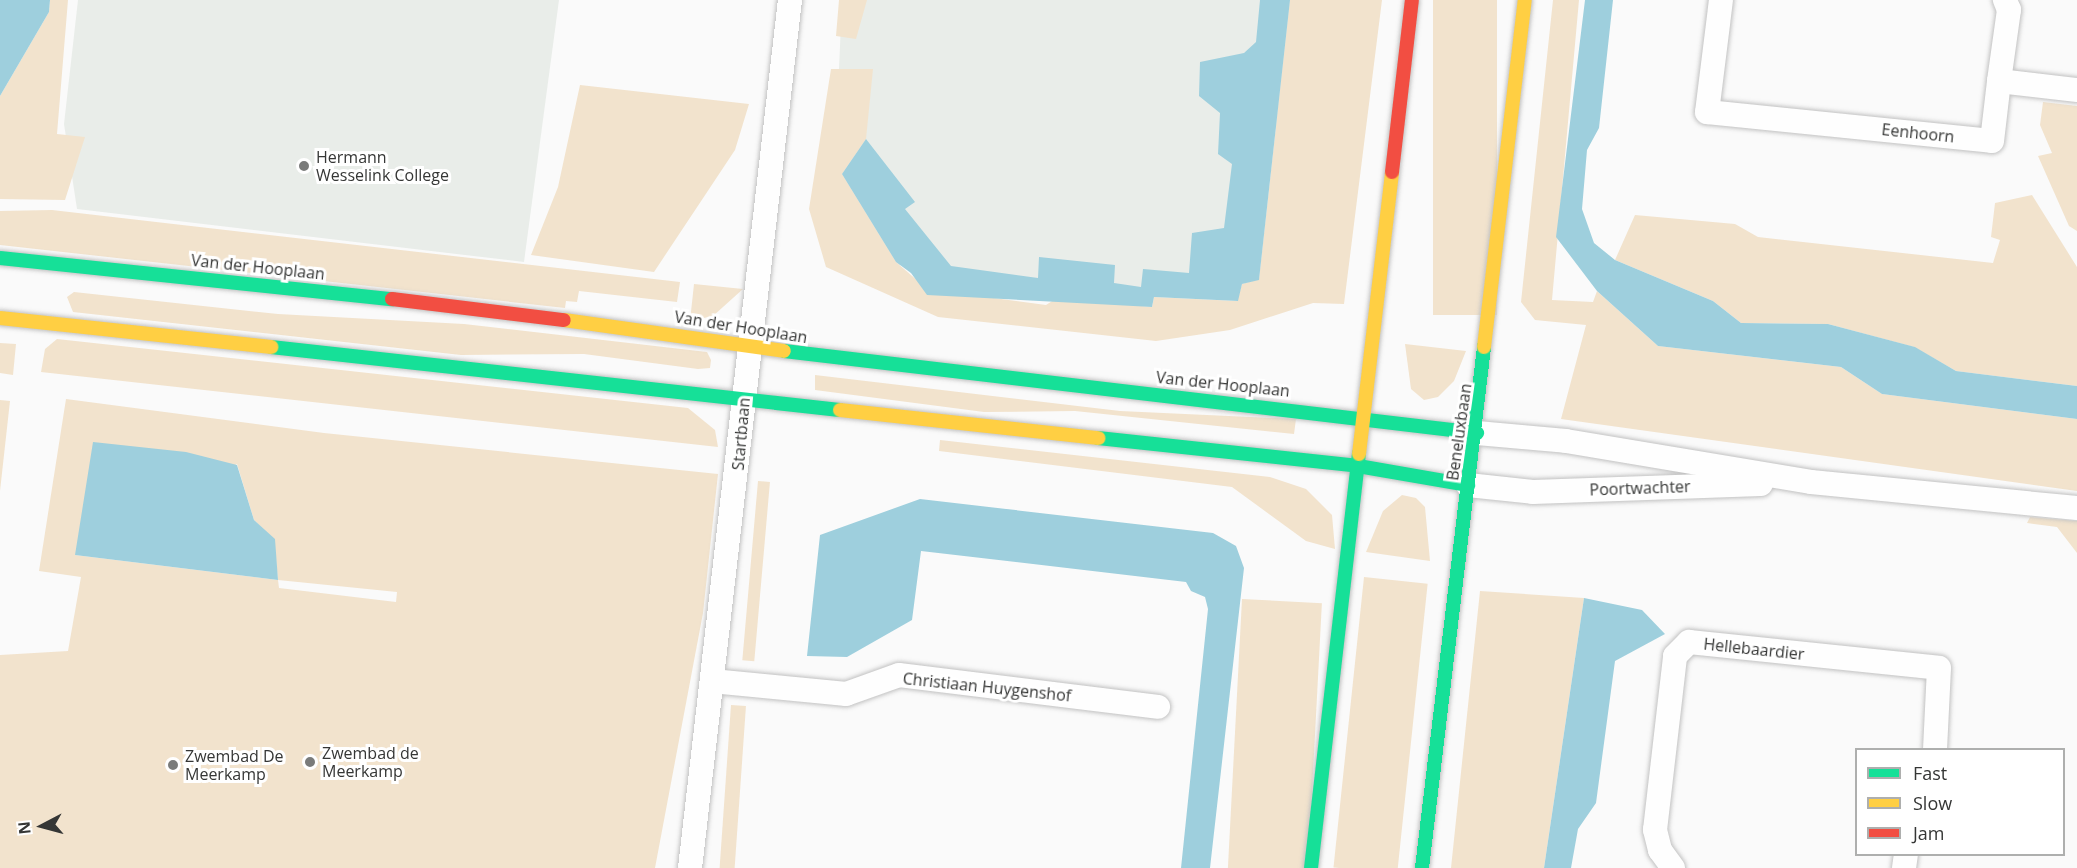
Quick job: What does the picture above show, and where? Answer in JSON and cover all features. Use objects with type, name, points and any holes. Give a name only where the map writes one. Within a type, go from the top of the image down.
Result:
[{"type":"street","name":"Startbaan","points":[[690,868],[790,0]]},
{"type":"street","points":[[1311,868],[1412,0]]},
{"type":"street","name":"Beneluxbaan","points":[[1422,868],[1468,485],[1477,433],[1525,0]]},
{"type":"street","name":"Eenhoorn","points":[[1721,0],[1707,112],[1992,141],[2000,81]]},
{"type":"street","points":[[2005,0],[2009,10],[2000,81],[2077,90]]},
{"type":"street","name":"Van der Hooplaan","points":[[0,258],[750,342],[830,358],[1364,416],[1477,433]]},
{"type":"street","points":[[0,318],[744,397],[1358,466],[1468,485]]},
{"type":"street","name":"Poortwachter","points":[[1477,433],[1566,441],[1811,482],[2077,508]]},
{"type":"street","name":"Poortwachter","points":[[1468,485],[1533,492],[1811,482]]},
{"type":"street","name":"Hellebaardier","points":[[1673,868],[1654,830],[1676,656],[1689,642],[1939,669],[1935,748]]},
{"type":"street","name":"Christiaan Huygenshof","points":[[712,681],[846,694],[899,675],[1158,706]]},
{"type":"shaded area","points":[[50,0],[68,0],[57,134],[85,137],[65,200],[0,199],[0,96],[49,12]]},
{"type":"shaded area","name":"Hermann Wesselink College","points":[[78,0],[559,0],[524,262],[77,209],[64,124]]},
{"type":"shaded area","points":[[839,0],[867,0],[856,39],[836,36]]},
{"type":"shaded area","points":[[842,0],[1315,0],[1234,266],[1115,303],[831,253]]},
{"type":"shaded area","points":[[1290,0],[1382,0],[1344,304],[1313,303],[1230,330],[1156,341],[938,317],[826,267],[809,209],[831,69],[873,69],[866,139],[842,174],[896,262],[927,289],[1046,305],[1057,298],[1152,307],[1154,297],[1237,301],[1242,284],[1259,279]]},
{"type":"shaded area","points":[[1433,0],[1497,0],[1497,315],[1433,315]]},
{"type":"shaded area","points":[[1553,0],[1579,0],[1552,300],[1593,302],[1597,291],[1658,346],[1841,367],[1882,394],[2077,419],[2077,491],[1561,419],[1586,325],[1535,320],[1521,302]]},
{"type":"shaded area","points":[[580,85],[749,104],[735,150],[654,272],[531,255],[558,187]]},
{"type":"shaded area","points":[[2043,102],[2077,106],[2077,231],[2069,226],[2038,156],[2052,153],[2040,125]]},
{"type":"shaded area","points":[[2032,195],[2077,267],[2077,386],[1956,371],[1914,347],[1828,324],[1741,323],[1713,301],[1615,260],[1635,215],[1735,224],[1758,237],[1993,263],[2000,240],[1991,237],[1995,203]]},
{"type":"shaded area","points":[[52,210],[680,282],[677,302],[579,291],[577,302],[566,301],[565,308],[0,245],[0,211]]},
{"type":"shaded area","points":[[694,284],[743,289],[713,316],[690,321]]},
{"type":"shaded area","points":[[74,292],[278,314],[464,324],[707,352],[711,360],[710,368],[698,369],[584,354],[461,355],[73,312],[67,297]]},
{"type":"shaded area","points":[[57,339],[688,408],[715,430],[718,447],[41,372],[45,349]]},
{"type":"shaded area","points":[[0,343],[16,344],[13,375],[0,373]]},
{"type":"shaded area","points":[[1405,344],[1466,351],[1454,381],[1438,397],[1424,400],[1411,389]]},
{"type":"shaded area","points":[[815,375],[1120,411],[1296,419],[1294,434],[1075,411],[984,412],[815,390]]},
{"type":"shaded area","name":"Zwembad de Meerkamp","points":[[66,399],[324,433],[718,474],[703,613],[655,868],[0,868],[0,655],[68,651],[81,577],[39,571]],"holes":[[[237,464],[254,520],[274,539],[278,580],[75,555]],[[278,580],[397,592],[396,602],[279,588]]]},
{"type":"shaded area","points":[[0,400],[10,401],[0,491]]},
{"type":"shaded area","points":[[940,440],[1270,477],[1306,489],[1332,515],[1335,549],[1306,541],[1232,487],[939,451]]},
{"type":"shaded area","points":[[758,481],[770,482],[754,661],[742,660]]},
{"type":"shaded area","points":[[1402,495],[1416,498],[1425,507],[1430,561],[1366,552],[1383,511]]},
{"type":"shaded area","points":[[2030,517],[2077,521],[2077,553],[2057,527],[2027,523]]},
{"type":"shaded area","points":[[1364,577],[1428,584],[1398,868],[1333,867]]},
{"type":"shaded area","points":[[1480,591],[1584,598],[1544,868],[1451,868]]},
{"type":"shaded area","points":[[1242,599],[1322,603],[1308,868],[1228,868]]},
{"type":"shaded area","points":[[731,705],[746,706],[735,868],[720,868]]},
{"type":"water","points":[[0,0],[50,0],[49,12],[0,96]]},
{"type":"water","points":[[1260,0],[1290,0],[1259,280],[1242,284],[1238,301],[1154,297],[1152,307],[927,295],[911,273],[896,262],[842,174],[866,139],[915,202],[905,209],[951,266],[1038,278],[1039,257],[1115,265],[1114,283],[1141,287],[1143,269],[1189,273],[1192,233],[1224,228],[1232,164],[1218,154],[1220,113],[1199,96],[1200,62],[1244,53],[1256,42]]},
{"type":"water","points":[[1585,0],[1613,0],[1599,128],[1587,150],[1582,209],[1594,243],[1615,260],[1713,301],[1741,323],[1828,324],[1915,347],[1956,371],[2077,386],[2077,419],[1882,394],[1841,367],[1658,346],[1597,291],[1556,237]]},
{"type":"water","points":[[93,442],[186,452],[237,465],[254,520],[275,539],[278,580],[75,555]]},
{"type":"water","points":[[920,499],[1213,533],[1236,546],[1244,568],[1210,868],[1181,868],[1208,609],[1205,597],[1191,591],[1186,582],[921,551],[912,620],[847,657],[807,656],[820,535]]},
{"type":"water","points":[[1584,598],[1642,610],[1665,634],[1615,661],[1596,803],[1578,829],[1571,868],[1544,868]]},
{"type":"traffic: fast","points":[[0,258],[392,299]]},
{"type":"traffic: fast","points":[[271,347],[840,410]]},
{"type":"traffic: fast","points":[[1422,868],[1484,347]]},
{"type":"traffic: fast","points":[[784,351],[1477,433]]},
{"type":"traffic: fast","points":[[1098,438],[1358,466],[1468,485]]},
{"type":"traffic: fast","points":[[1311,868],[1359,454]]},
{"type":"traffic: slow","points":[[1484,347],[1525,0]]},
{"type":"traffic: slow","points":[[1359,454],[1392,172]]},
{"type":"traffic: slow","points":[[0,318],[271,347]]},
{"type":"traffic: slow","points":[[564,320],[784,351]]},
{"type":"traffic: slow","points":[[840,410],[1098,438]]},
{"type":"traffic: jam","points":[[1392,172],[1412,0]]},
{"type":"traffic: jam","points":[[392,299],[564,320]]},
{"type":"place","name":"Hermann Wesselink College","points":[[304,166]]},
{"type":"place","name":"Zwembad de Meerkamp","points":[[310,762]]},
{"type":"place","name":"Zwembad De Meerkamp","points":[[173,765]]}]
